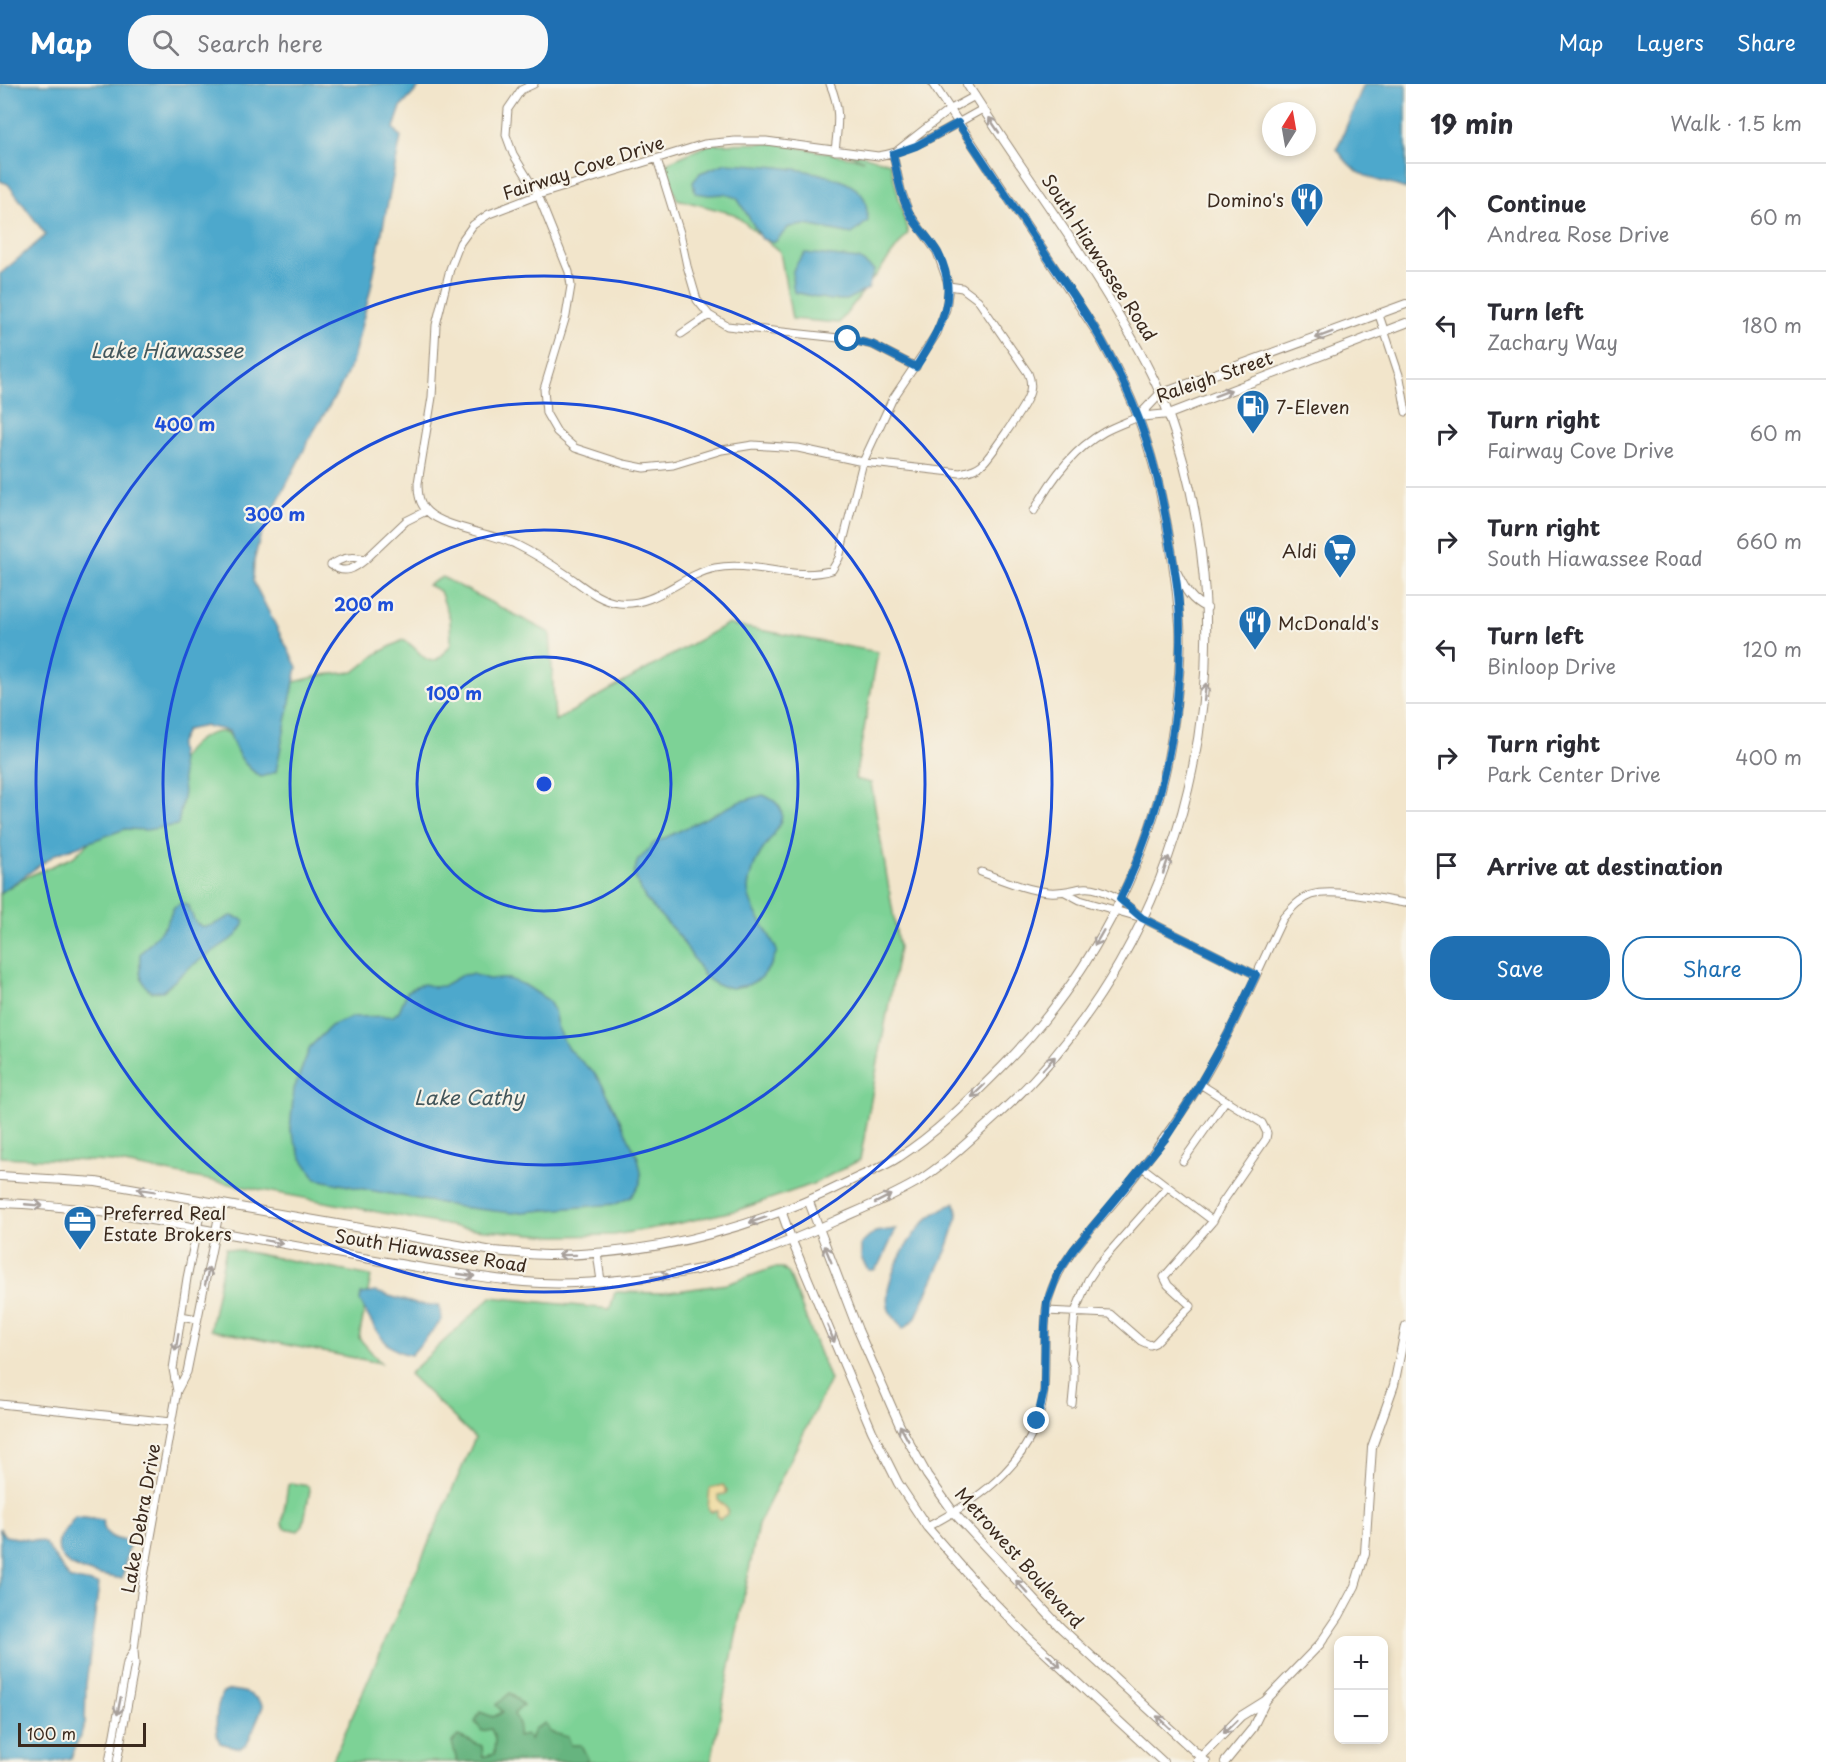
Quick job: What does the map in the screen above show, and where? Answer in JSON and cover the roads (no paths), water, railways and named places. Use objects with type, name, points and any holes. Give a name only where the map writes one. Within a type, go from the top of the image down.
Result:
[{"type":"street","points":[[534,84],[521,90],[507,109],[506,135],[513,154],[538,195],[565,260],[571,286],[566,316],[544,389],[546,413],[557,432],[575,448],[644,468],[673,465],[722,450],[753,445],[798,448],[863,462],[960,473],[971,471],[983,463],[1028,399],[1032,382],[978,300],[962,288],[949,286]]},
{"type":"street","points":[[830,84],[837,101],[839,117],[835,151]]},
{"type":"street","name":"South Hiawassee Road","points":[[0,1176],[96,1182],[493,1251],[544,1255],[597,1253],[678,1242],[721,1232],[809,1202],[898,1158],[978,1092],[1020,1049],[1055,1007],[1081,969],[1115,911],[1136,868],[1166,776],[1179,678],[1180,626],[1166,512],[1138,417],[1118,371],[1096,331],[933,84]]},
{"type":"street","name":"South Hiawassee Road","points":[[0,1203],[93,1211],[466,1276],[530,1283],[602,1281],[666,1275],[735,1260],[792,1241],[917,1182],[966,1144],[1014,1100],[1061,1051],[1093,1009],[1160,881],[1175,840],[1194,762],[1205,688],[1207,608],[1196,513],[1169,414],[1144,356],[1099,279],[967,84]]},
{"type":"street","points":[[366,559],[406,521],[426,511],[440,520],[514,543],[537,555],[598,596],[617,603],[634,603],[655,597],[712,568],[725,566],[817,575],[832,570],[839,558],[863,462],[892,400],[937,333],[946,309],[949,286],[937,252],[909,213],[893,154],[949,110],[975,96]]},
{"type":"street","name":"Fairway Cove Drive","points":[[426,511],[418,497],[417,483],[430,414],[436,325],[448,274],[460,243],[473,225],[498,210],[538,195],[704,144],[766,141],[878,156],[893,154],[916,146],[983,109]]},
{"type":"street","points":[[657,159],[680,233],[697,300],[709,315],[727,326],[848,339],[873,345],[916,367]]},
{"type":"street","name":"Raleigh Street","points":[[1138,417],[1161,394],[1406,304]]},
{"type":"street","points":[[681,334],[709,315]]},
{"type":"street","points":[[1379,315],[1400,378],[1406,412]]},
{"type":"street","name":"Raleigh Street","points":[[1138,417],[1169,414],[1406,323]]},
{"type":"street","points":[[1034,511],[1053,481],[1081,448],[1104,432],[1138,417]]},
{"type":"street","points":[[1174,567],[1186,592],[1196,602],[1207,608]]},
{"type":"street","points":[[981,872],[1034,890],[1065,892],[1084,888],[1120,899],[1142,918]]},
{"type":"street","points":[[1065,892],[1080,900],[1142,918],[1256,975]]},
{"type":"street","points":[[927,1527],[954,1513],[1009,1471],[1025,1449],[1037,1421],[1044,1391],[1047,1302],[1058,1273],[1165,1139],[1200,1084],[1228,1034],[1283,918],[1294,904],[1310,895],[1327,892],[1404,903]]},
{"type":"street","points":[[1046,1311],[1110,1314],[1141,1341],[1150,1345],[1155,1343],[1191,1306],[1168,1285],[1164,1277],[1213,1221],[1222,1203],[1266,1139],[1267,1133],[1262,1123],[1200,1084]]},
{"type":"street","points":[[1184,1161],[1226,1100]]},
{"type":"street","points":[[1142,1167],[1213,1221]]},
{"type":"street","points":[[1072,1404],[1074,1367],[1071,1358],[1075,1312],[1088,1280],[1098,1265],[1167,1186]]},
{"type":"street","name":"Lake Debra Drive","points":[[177,1391],[173,1369],[203,1200]]},
{"type":"street","name":"Metrowest Boulevard","points":[[809,1202],[818,1229],[900,1426],[927,1475],[954,1513],[1061,1628],[1201,1760]]},
{"type":"street","name":"Lake Debra Drive","points":[[117,1762],[135,1664],[134,1650],[141,1593],[177,1391],[187,1372],[221,1203]]},
{"type":"street","points":[[782,1213],[873,1431],[898,1483],[927,1527],[980,1588],[1029,1638],[1163,1762]]},
{"type":"street","points":[[597,1253],[602,1281]]},
{"type":"street","points":[[181,1316],[197,1319]]},
{"type":"street","points":[[1201,1760],[1241,1716],[1265,1701],[1320,1644],[1339,1616],[1355,1586],[1365,1553],[1372,1447],[1394,1385],[1406,1326]]},
{"type":"street","points":[[0,1404],[172,1422]]},
{"type":"street","name":"Lake Debra Drive","points":[[109,1762],[127,1663],[134,1650]]},
{"type":"street","points":[[1224,1762],[1252,1729],[1265,1701]]},
{"type":"water","name":"Lake Hiawassee","points":[[0,84],[422,84],[401,107],[394,128],[401,137],[370,292],[352,363],[339,390],[312,434],[260,537],[254,561],[253,581],[297,667],[276,772],[261,777],[249,768],[237,751],[229,731],[206,726],[186,730],[179,746],[184,792],[178,825],[146,830],[125,829],[56,854],[0,893],[0,274],[46,235],[8,184],[0,181]]},
{"type":"water","points":[[1364,84],[1406,84],[1406,189],[1375,180],[1359,172],[1344,159],[1337,149]]},
{"type":"water","points":[[726,163],[801,170],[840,180],[855,188],[864,198],[868,221],[852,234],[806,225],[789,227],[775,242],[762,239],[737,198],[725,194],[695,193],[693,182],[700,173]]},
{"type":"water","points":[[805,253],[859,259],[874,270],[868,289],[846,300],[830,300],[794,292],[793,271]]},
{"type":"water","points":[[763,795],[774,801],[782,815],[776,830],[756,862],[748,888],[755,912],[777,951],[771,965],[761,978],[748,985],[732,988],[717,985],[705,977],[680,937],[646,900],[634,875],[637,862],[654,843],[739,802]]},
{"type":"water","points":[[181,903],[187,904],[194,920],[204,927],[232,916],[244,920],[244,925],[236,936],[190,967],[163,991],[151,992],[144,984],[141,975],[140,954],[166,925],[174,907]]},
{"type":"water","name":"Lake Cathy","points":[[472,974],[488,979],[509,979],[525,985],[548,1000],[554,1010],[558,1030],[568,1049],[594,1073],[604,1087],[638,1158],[641,1172],[640,1184],[631,1197],[616,1204],[512,1213],[460,1207],[316,1179],[301,1157],[290,1129],[294,1089],[310,1047],[331,1026],[352,1017],[393,1016],[399,1011],[407,992],[416,986],[424,984],[433,987],[443,986],[462,975]]},
{"type":"water","points":[[955,1203],[958,1216],[947,1249],[915,1319],[903,1329],[889,1310],[887,1300],[891,1277],[908,1243],[924,1222],[936,1212]]},
{"type":"water","points":[[896,1229],[881,1262],[874,1270],[868,1270],[861,1258],[861,1244],[875,1232]]},
{"type":"water","points":[[376,1292],[416,1304],[439,1306],[442,1320],[411,1355],[401,1353],[380,1336],[360,1301],[361,1294]]},
{"type":"water","points":[[75,1517],[103,1520],[108,1534],[120,1540],[130,1541],[122,1579],[81,1570],[63,1559],[59,1551],[59,1541]]},
{"type":"water","points":[[0,1529],[5,1536],[44,1542],[70,1579],[99,1584],[86,1684],[85,1724],[71,1758],[52,1762],[0,1762]]},
{"type":"water","points":[[230,1690],[249,1694],[263,1706],[247,1744],[240,1748],[220,1743],[217,1732],[216,1718],[220,1699],[222,1693]]},
{"type":"place","name":"Domino's","points":[[1307,228]]},
{"type":"place","name":"7-Eleven","points":[[1253,435]]},
{"type":"place","name":"Aldi","points":[[1340,579]]},
{"type":"place","name":"McDonald's","points":[[1255,651]]},
{"type":"place","name":"Preferred Real Estate Brokers","points":[[80,1251]]}]
